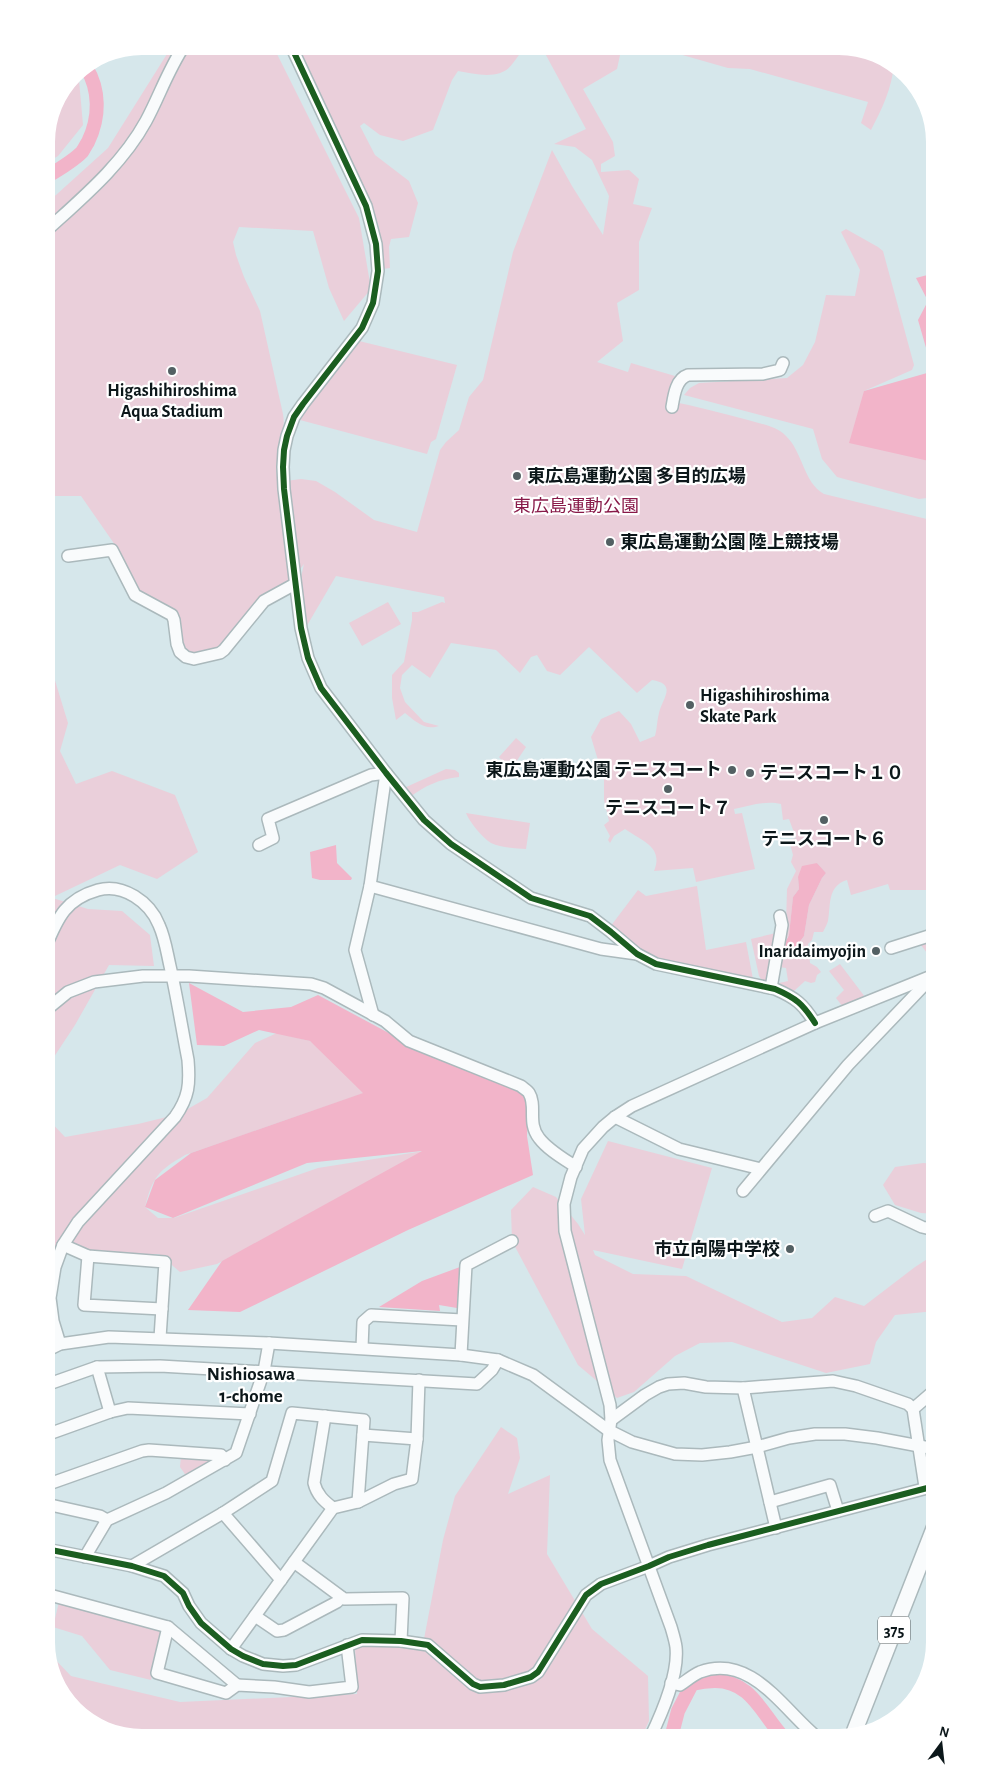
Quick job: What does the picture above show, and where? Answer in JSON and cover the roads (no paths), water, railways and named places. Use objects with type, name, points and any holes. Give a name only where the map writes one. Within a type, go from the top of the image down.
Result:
[{"type":"highway","name":"375","points":[[856,1727],[926,1560]]},
{"type":"street","points":[[55,223],[99,182],[126,151],[146,122],[179,55]]},
{"type":"street","points":[[295,55],[366,206],[376,244],[378,271],[374,303],[362,328],[303,404],[294,417],[287,436],[283,467],[284,489],[295,584],[301,628],[308,658],[321,688],[424,820],[452,844],[531,898],[590,916],[637,954],[656,964],[771,988],[793,996],[804,1006],[816,1023]]},
{"type":"street","points":[[672,407],[679,381],[684,376],[763,374],[780,370],[783,364]]},
{"type":"street","points":[[68,556],[112,550],[135,595],[172,615],[180,652],[186,657],[194,659],[224,650],[264,601],[295,584]]},
{"type":"street","points":[[259,845],[273,838],[268,819],[371,775],[386,773]]},
{"type":"street","points":[[373,1014],[356,950],[370,886],[386,773]]},
{"type":"street","points":[[370,886],[601,949],[637,954]]},
{"type":"street","points":[[55,925],[67,906],[80,896],[100,889],[118,889],[133,895],[148,908],[160,925],[172,976],[190,1079],[184,1105],[170,1123],[78,1222],[63,1245],[55,1272]]},
{"type":"street","points":[[771,988],[782,925],[780,916]]},
{"type":"street","points":[[891,948],[926,937]]},
{"type":"street","points":[[55,1003],[68,992],[94,982],[144,976],[311,984],[324,988],[385,1021],[408,1041],[521,1086],[529,1093],[533,1103],[532,1122],[538,1138],[576,1167]]},
{"type":"street","points":[[654,1729],[662,1713],[671,1683],[676,1647],[671,1627],[610,1460],[608,1440],[610,1405],[565,1231],[564,1204],[570,1177],[583,1149],[602,1127],[632,1106],[816,1023],[926,978]]},
{"type":"street","points":[[743,1191],[848,1065],[926,983]]},
{"type":"street","points":[[615,1117],[679,1149],[760,1170]]},
{"type":"street","points":[[875,1216],[888,1211],[926,1228]]},
{"type":"street","points":[[460,1355],[466,1265],[512,1241]]},
{"type":"street","points":[[63,1245],[88,1256],[165,1262],[160,1338]]},
{"type":"street","points":[[88,1256],[84,1305],[162,1309]]},
{"type":"street","points":[[362,1348],[363,1322],[371,1315],[462,1320]]},
{"type":"street","points":[[55,1328],[60,1344]]},
{"type":"street","points":[[55,1346],[60,1344],[109,1337],[160,1338],[460,1355],[498,1360],[533,1375],[632,1442],[675,1454],[702,1456],[757,1447],[789,1438],[845,1434],[926,1448]]},
{"type":"street","points":[[86,1557],[107,1520],[166,1494],[236,1453],[264,1371],[268,1343]]},
{"type":"street","points":[[55,1382],[97,1367],[160,1366],[477,1384],[492,1370],[498,1360]]},
{"type":"street","points":[[97,1367],[110,1412]]},
{"type":"street","points":[[232,1649],[333,1508],[358,1502],[394,1484],[412,1479],[419,1380]]},
{"type":"street","points":[[609,1425],[645,1395],[668,1384],[684,1383],[706,1388],[743,1388],[833,1381],[856,1386],[908,1404],[913,1409],[926,1471]]},
{"type":"street","points":[[743,1388],[776,1528]]},
{"type":"street","points":[[913,1409],[926,1398]]},
{"type":"street","points":[[55,1432],[110,1412],[128,1408],[250,1414]]},
{"type":"street","points":[[132,1566],[223,1513],[272,1481],[292,1413],[364,1420],[358,1502]]},
{"type":"street","points":[[325,1416],[314,1484],[321,1499],[333,1508]]},
{"type":"street","points":[[363,1435],[416,1439]]},
{"type":"street","points":[[55,1482],[149,1450],[220,1455],[225,1460]]},
{"type":"street","points":[[770,1502],[830,1485],[838,1511]]},
{"type":"street","points":[[55,1551],[132,1566],[164,1576],[183,1593],[189,1606],[201,1623],[232,1649],[243,1656],[263,1664],[296,1665],[362,1640],[401,1641],[428,1645],[473,1684],[480,1687],[504,1685],[531,1677],[538,1672],[586,1595],[597,1586],[677,1554],[926,1488]]},
{"type":"street","points":[[55,1506],[100,1516],[107,1520]]},
{"type":"street","points":[[223,1513],[281,1580]]},
{"type":"street","points":[[294,1562],[344,1599],[403,1598],[401,1641]]},
{"type":"street","points":[[55,1596],[168,1627],[237,1686]]},
{"type":"street","points":[[255,1616],[277,1631],[284,1630],[337,1602],[341,1597]]},
{"type":"street","points":[[168,1627],[156,1673],[226,1693],[237,1686],[274,1686],[309,1692],[352,1687],[347,1645]]},
{"type":"street","points":[[671,1683],[680,1685],[699,1672],[723,1668],[739,1671],[755,1680],[781,1700],[807,1729]]},
{"type":"waterway","points":[[55,171],[82,152],[92,133],[97,104],[94,85],[90,74]]},
{"type":"waterway","points":[[673,1729],[678,1711],[692,1684],[715,1681],[728,1683],[747,1693],[776,1729]]},
{"type":"place","name":"Higashihiroshima Aqua Stadium","points":[[172,371]]},
{"type":"place","name":"東広島運動公園 多目的広場","points":[[517,476]]},
{"type":"place","name":"東広島運動公園 陸上競技場","points":[[610,542]]},
{"type":"place","name":"Higashihiroshima Skate Park","points":[[690,705]]},
{"type":"place","name":"東広島運動公園 テニスコート","points":[[732,770]]},
{"type":"place","name":"テニスコート１０","points":[[750,773]]},
{"type":"place","name":"テニスコート７","points":[[668,789]]},
{"type":"place","name":"テニスコート６","points":[[824,820]]},
{"type":"place","name":"Inaridaimyojin","points":[[876,951]]},
{"type":"place","name":"市立向陽中学校","points":[[790,1249]]},
{"type":"district","name":"Nishiosawa 1-chome","points":[[251,1384]]},
{"type":"park label","name":"東広島運動公園","points":[[576,506]]}]
